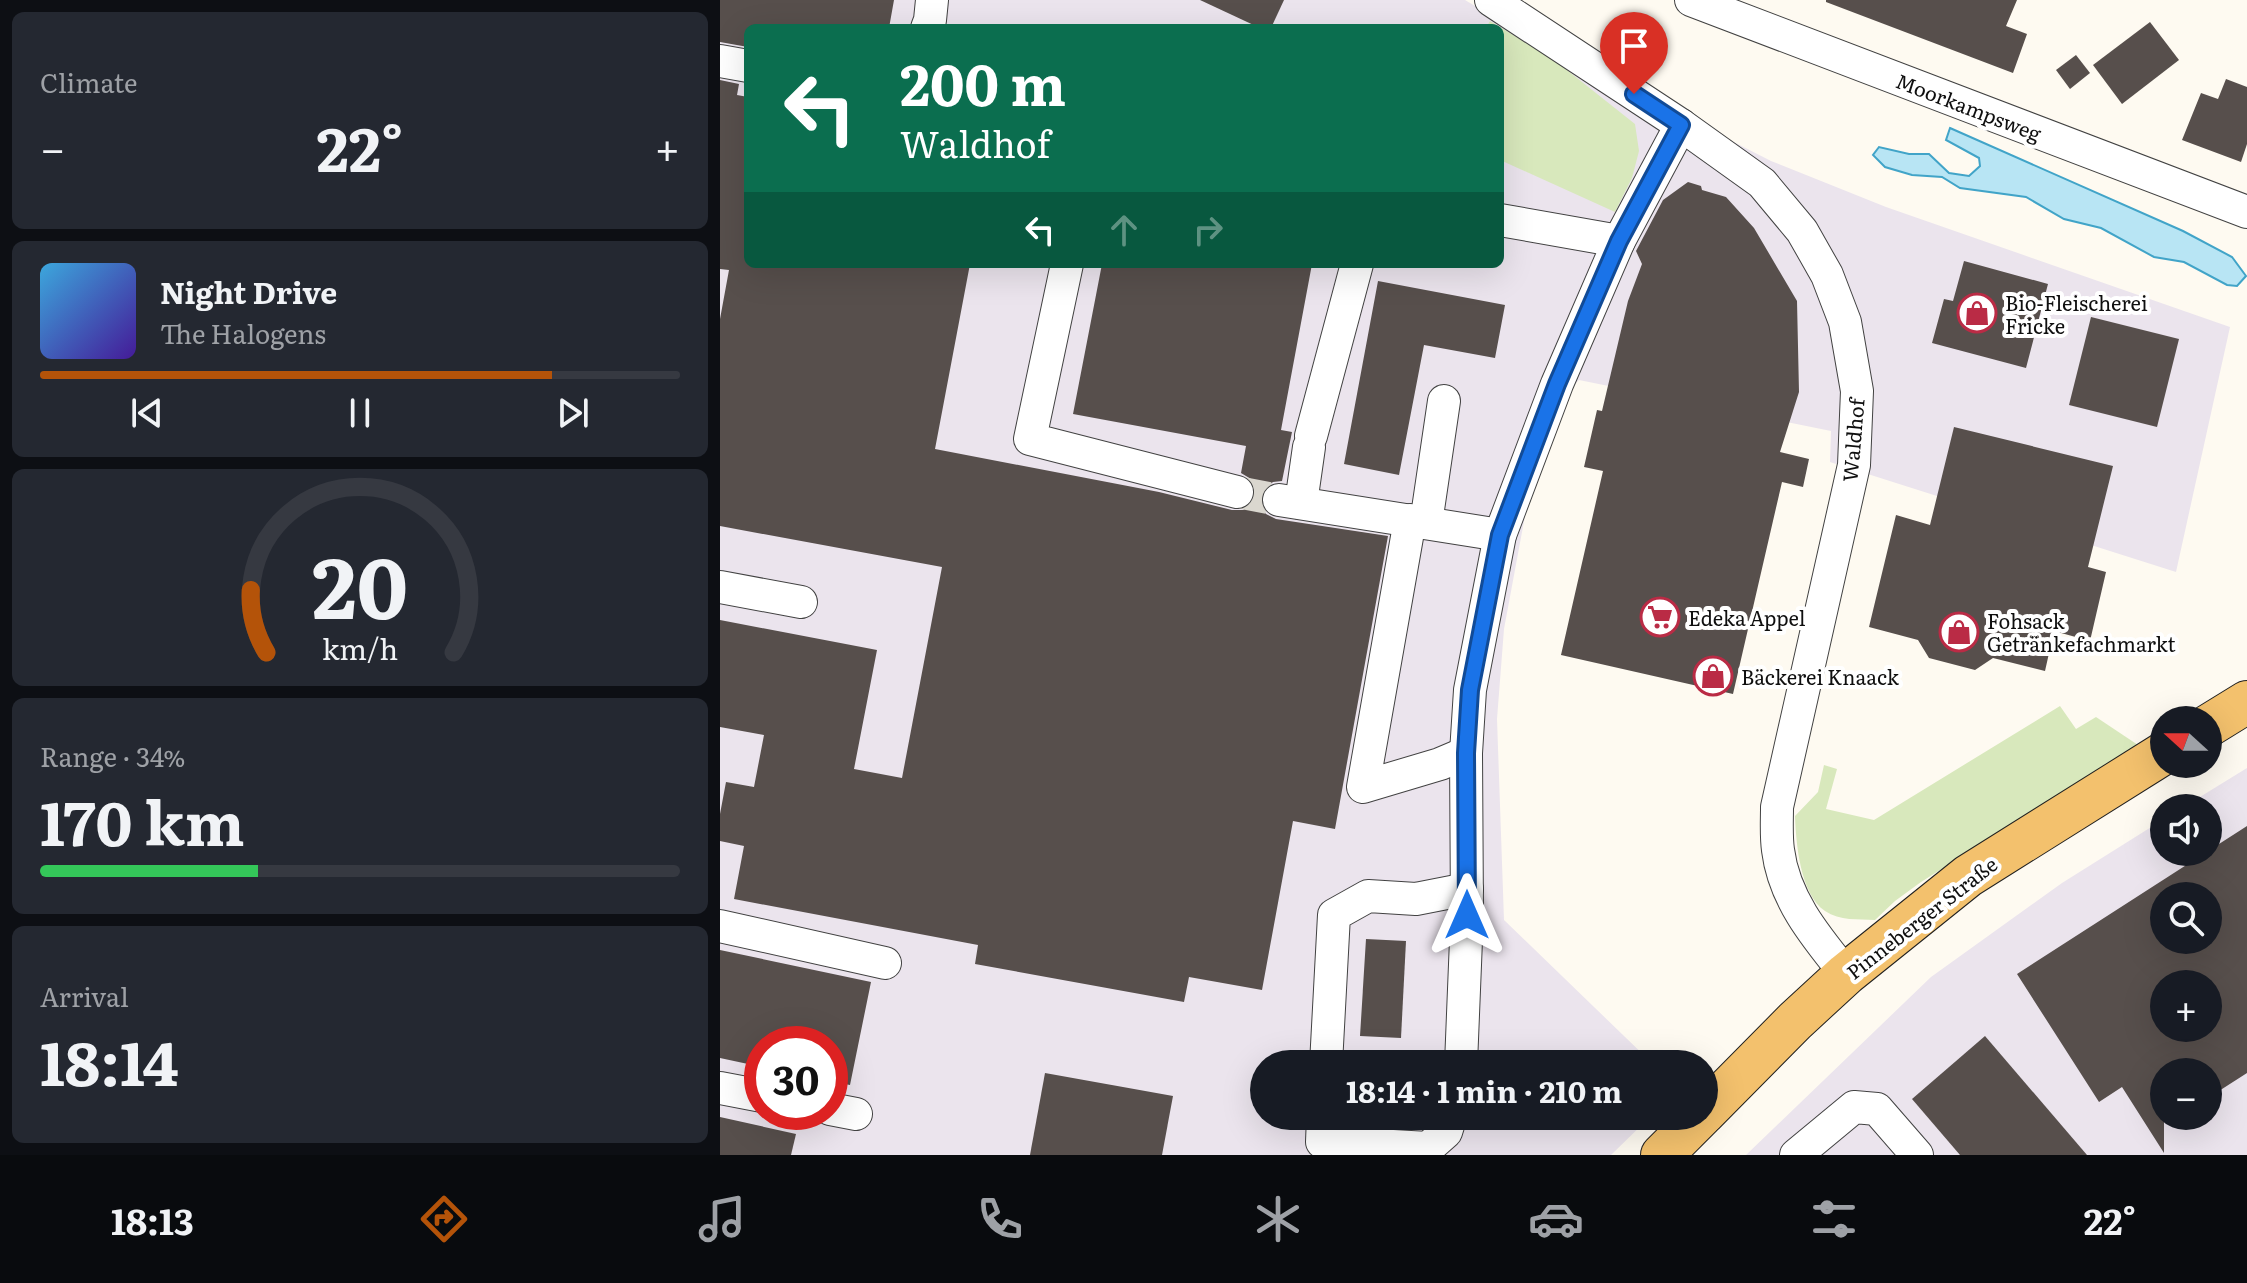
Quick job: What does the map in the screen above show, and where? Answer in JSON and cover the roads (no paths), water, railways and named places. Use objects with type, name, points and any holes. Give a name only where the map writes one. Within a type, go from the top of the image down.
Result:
[{"type":"main road","points":[[2222,717],[2247,702]]},
{"type":"main road","name":"Pinneberger Straße","points":[[1718,1098],[1846,974],[1968,876],[2150,762]]},
{"type":"main road","name":"Pinneberger Straße","points":[[1662,1155],[1686,1130]]},
{"type":"street","points":[[928,24],[932,0]]},
{"type":"street","name":"Waldhof","points":[[1491,0],[1681,125],[1762,183],[1802,231],[1827,275],[1845,322],[1857,391],[1854,465],[1777,807],[1778,852],[1788,887],[1810,930],[1846,974]]},
{"type":"street","name":"Moorkampsweg","points":[[1691,0],[2247,212]]},
{"type":"street","points":[[720,61],[744,65]]},
{"type":"street","points":[[1462,1050],[1467,902],[1466,753],[1470,690],[1500,535],[1557,384],[1619,241],[1681,125]]},
{"type":"street","points":[[1504,221],[1619,241]]},
{"type":"street","points":[[1066,268],[1030,439],[1237,492]]},
{"type":"street","points":[[1356,268],[1310,441],[1290,502],[1500,535]]},
{"type":"street","points":[[1444,401],[1363,787],[1466,753]]},
{"type":"street","points":[[720,587],[801,602]]},
{"type":"street","points":[[1327,1050],[1334,915],[1368,896],[1467,902]]},
{"type":"street","points":[[720,926],[885,963]]},
{"type":"street","points":[[720,1088],[744,1093]]},
{"type":"street","points":[[1796,1155],[1854,1107],[1877,1109],[1917,1155]]},
{"type":"street","points":[[1322,1130],[1322,1142],[1428,1148],[1447,1130]]},
{"type":"water","points":[[1950,128],[2183,231],[2232,257],[2246,276],[2237,286],[2227,285],[2184,262],[2154,257],[2101,228],[2064,219],[2026,197],[1960,188],[1942,177],[1912,175],[1885,167],[1873,155],[1879,147],[1909,154],[1929,154],[1949,173],[1969,176],[1980,166],[1979,158],[1946,140]]},
{"type":"tunnel","points":[[1237,492],[1279,500]]},
{"type":"place","name":"Bio-Fleischerei Fricke","points":[[1977,313]]},
{"type":"place","name":"Edeka Appel","points":[[1660,617]]},
{"type":"place","name":"Fohsack Getränkefachmarkt","points":[[1959,632]]},
{"type":"place","name":"Bäckerei Knaack","points":[[1713,676]]}]
